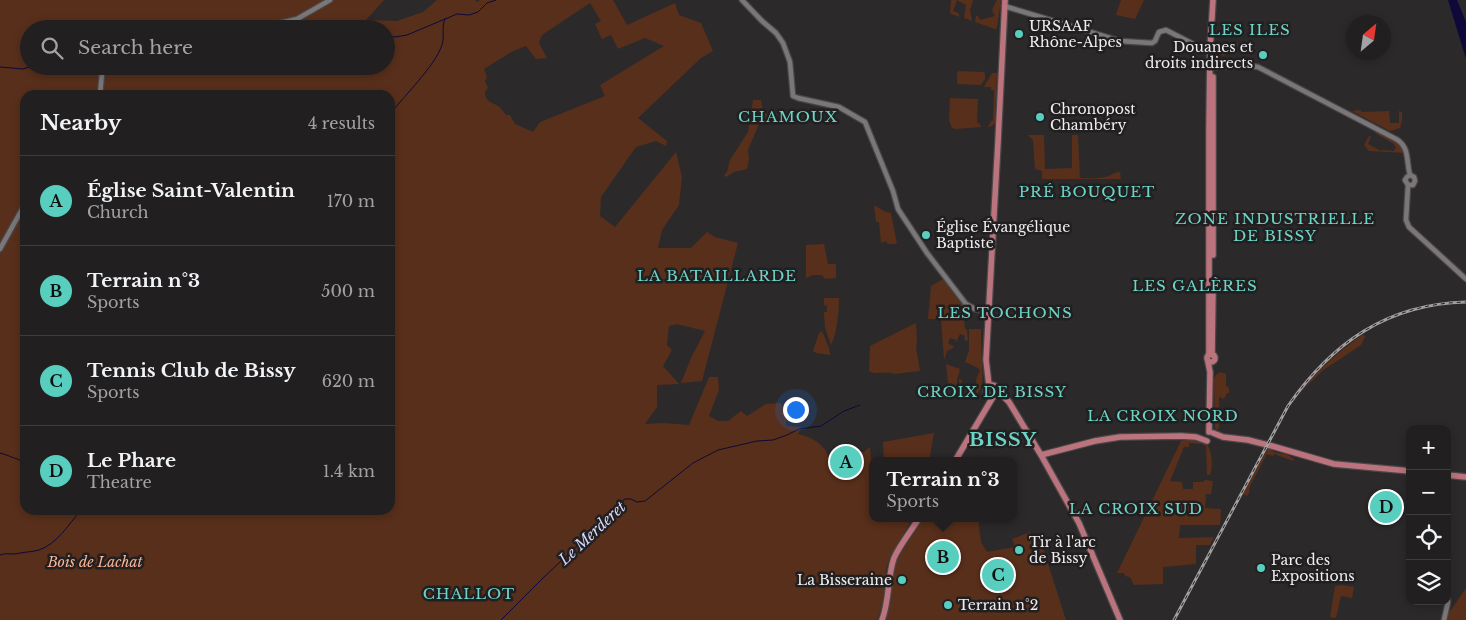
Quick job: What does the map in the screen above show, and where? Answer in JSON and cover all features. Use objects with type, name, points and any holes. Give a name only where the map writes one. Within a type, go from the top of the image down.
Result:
[{"type":"main road","points":[[1210,436],[1210,362],[1215,358],[1211,355],[1211,50],[1215,0]]},
{"type":"main road","points":[[991,385],[986,360],[1003,61],[1004,3]]},
{"type":"main road","points":[[991,385],[986,391],[1002,398],[1009,404],[1041,455],[1079,523],[1120,620]]},
{"type":"main road","points":[[957,457],[994,395],[997,387],[991,385]]},
{"type":"main road","points":[[1041,455],[1095,441],[1120,437],[1210,436],[1248,440],[1334,464],[1406,472]]},
{"type":"main road","points":[[1451,475],[1466,476]]},
{"type":"main road","points":[[882,620],[887,605],[890,573],[894,557],[916,522]]},
{"type":"street","points":[[294,20],[330,0]]},
{"type":"street","points":[[742,0],[776,33],[783,43],[790,62],[793,96],[839,107],[865,122],[893,191],[898,209],[966,304],[974,309],[990,312]]},
{"type":"street","points":[[1004,3],[1120,41],[1152,43],[1160,32],[1166,30],[1201,48],[1211,50]]},
{"type":"street","points":[[1212,68],[1246,65],[1258,67],[1396,138],[1406,150],[1410,175],[1414,177],[1415,181],[1413,184],[1408,185]]},
{"type":"street","points":[[100,90],[102,75]]},
{"type":"street","points":[[1410,175],[1405,180],[1408,185],[1406,220],[1409,227],[1466,279]]},
{"type":"street","points":[[0,249],[20,213]]},
{"type":"street","points":[[1444,620],[1447,605]]},
{"type":"green space","name":"Bois de Lachat","points":[[0,0],[384,0],[366,20],[20,20],[20,75],[395,75],[395,21],[423,12],[437,0],[475,0],[477,2],[480,0],[613,0],[627,25],[675,3],[679,15],[701,23],[713,51],[701,58],[638,118],[667,141],[666,146],[656,141],[636,147],[601,197],[600,216],[615,227],[676,152],[682,177],[679,205],[662,230],[658,248],[691,248],[707,232],[715,237],[738,243],[702,381],[681,383],[705,331],[677,324],[669,326],[667,345],[672,350],[663,366],[679,384],[657,385],[657,407],[645,424],[689,425],[709,377],[718,377],[719,390],[709,416],[718,421],[728,421],[741,411],[747,416],[766,404],[781,403],[786,417],[786,426],[801,427],[798,434],[809,437],[819,443],[826,451],[829,462],[834,462],[831,451],[840,452],[839,464],[846,468],[851,468],[852,450],[864,452],[870,447],[869,522],[910,523],[890,557],[886,569],[883,603],[877,620],[0,620]],"holes":[[[590,3],[601,21],[595,24],[602,39],[611,35],[618,49],[645,38],[664,46],[600,85],[605,96],[540,122],[533,132],[515,124],[510,115],[506,115],[499,107],[487,99],[485,95],[488,88],[485,81],[487,77],[484,69],[513,51],[526,46],[536,59],[547,58],[539,43],[542,35]]]},
{"type":"green space","points":[[951,0],[957,0],[953,11],[958,13],[960,17],[951,14]]},
{"type":"green space","points":[[957,0],[973,0],[970,10],[972,21],[964,18],[966,5]]},
{"type":"green space","points":[[997,0],[1001,0],[997,28],[975,22],[976,16],[980,20],[995,16],[992,10]]},
{"type":"green space","points":[[1121,0],[1144,0],[1135,19],[1116,15]]},
{"type":"green space","points":[[1216,43],[1238,43],[1238,46],[1223,46],[1225,55],[1219,55],[1220,64],[1227,64],[1219,65],[1216,62]]},
{"type":"green space","points":[[959,71],[984,72],[985,79],[981,85],[958,84],[957,73]]},
{"type":"green space","points":[[992,73],[997,73],[995,123],[988,127],[993,120],[994,90],[991,90],[991,87],[984,87]]},
{"type":"green space","points":[[950,98],[978,99],[977,123],[981,127],[952,128],[949,120]]},
{"type":"green space","points":[[753,100],[761,100],[763,111],[772,118],[771,122],[761,119],[748,150],[747,169],[734,172],[726,177],[724,175],[727,172],[730,160],[748,132]]},
{"type":"green space","points":[[1360,110],[1362,112],[1389,111],[1390,123],[1399,123],[1399,111],[1402,112],[1400,128],[1390,131],[1352,111]]},
{"type":"green space","points":[[1376,131],[1399,142],[1405,153],[1369,151],[1364,145],[1369,136],[1371,137],[1368,144],[1381,151],[1394,151],[1396,147],[1375,133]]},
{"type":"green space","points":[[1028,135],[1044,135],[1045,169],[1072,168],[1072,135],[1078,135],[1080,178],[1102,178],[1120,172],[1121,179],[1042,179],[1042,171],[1035,169],[1033,140]]},
{"type":"green space","points":[[874,205],[891,213],[897,244],[888,244],[886,241],[881,243],[879,222],[876,222]]},
{"type":"green space","points":[[824,244],[828,264],[836,264],[836,278],[825,279],[822,275],[813,275],[806,278],[806,245]]},
{"type":"green space","points":[[943,279],[967,308],[967,318],[964,318],[968,341],[964,340],[965,336],[960,334],[956,342],[956,340],[950,338],[948,344],[954,346],[947,351],[944,360],[941,319],[928,319],[931,286]]},
{"type":"green space","points":[[824,298],[839,298],[836,329],[831,345],[825,328],[824,312],[827,312],[827,306],[824,305]]},
{"type":"green space","points":[[916,323],[916,347],[920,371],[894,374],[869,371],[870,346]]},
{"type":"green space","points":[[969,329],[981,329],[983,375],[979,392],[968,397],[960,397],[959,379],[962,380],[961,388],[964,394],[975,393],[977,389],[976,380],[980,370],[965,362],[969,350]]},
{"type":"green space","points":[[822,331],[830,355],[813,351],[819,333]]},
{"type":"green space","points":[[1364,334],[1365,337],[1361,345],[1322,371],[1303,390],[1331,359]]},
{"type":"green space","points":[[946,364],[960,369],[957,388],[948,383]]},
{"type":"green space","points":[[1220,372],[1226,374],[1226,386],[1229,388],[1229,393],[1227,393],[1224,399],[1219,397],[1219,428],[1217,430],[1215,428],[1214,379]]},
{"type":"green space","points":[[934,433],[930,457],[884,457],[883,442]]},
{"type":"green space","points":[[1191,439],[1203,441],[1209,448],[1212,462],[1210,475],[1207,475],[1206,446],[1189,443],[1189,447],[1184,447],[1170,481],[1182,482],[1183,489],[1193,489],[1193,482],[1213,481],[1211,494],[1206,494],[1205,508],[1221,509],[1220,525],[1180,525],[1179,538],[1214,537],[1210,545],[1196,545],[1196,564],[1163,567],[1163,584],[1134,585],[1130,577],[1125,576],[1124,573],[1117,573],[1181,441]]},
{"type":"green space","points":[[1268,448],[1294,459],[1293,461],[1274,454],[1273,456],[1267,454],[1250,486],[1247,496],[1243,494]]},
{"type":"green space","points":[[920,522],[978,522],[981,542],[987,552],[1015,547],[1012,539],[1030,532],[1036,550],[1043,548],[1066,620],[885,620],[897,559]]},
{"type":"green space","points":[[1335,586],[1354,587],[1352,598],[1341,596],[1336,618],[1330,617]]},
{"type":"green space","points":[[1466,588],[1466,620],[1447,620],[1448,614]]},
{"type":"shaded area","points":[[1448,0],[1457,0],[1466,22],[1466,59]]},
{"type":"waterway","points":[[395,37],[407,35],[457,14],[469,15],[478,12],[487,3],[496,0]]},
{"type":"waterway","points":[[395,108],[433,62],[443,42],[445,19]]},
{"type":"waterway","points":[[0,67],[20,69]]},
{"type":"waterway","name":"Le Merderet","points":[[501,620],[614,507],[625,499],[637,502],[645,501],[693,463],[718,450],[757,441],[773,440],[799,429],[821,426],[844,411],[860,405]]},
{"type":"waterway","points":[[0,453],[20,460]]},
{"type":"waterway","points":[[0,555],[39,550],[45,547],[62,533],[77,515]]},
{"type":"railway","points":[[1174,620],[1288,406],[1323,363],[1364,331],[1387,319],[1411,310],[1437,304],[1466,302]]},
{"type":"place","name":"URSAAF Rhône-Alpes","points":[[1019,34]]},
{"type":"place","name":"Douanes et droits indirects","points":[[1263,55]]},
{"type":"place","name":"Chronopost Chambéry","points":[[1040,117]]},
{"type":"place","name":"Église Évangélique Baptiste","points":[[926,235]]},
{"type":"place","name":"Église Saint-Valentin","points":[[846,462]]},
{"type":"place","name":"Le Phare","points":[[1386,507]]},
{"type":"place","name":"Tir à l'arc de Bissy","points":[[1019,550]]},
{"type":"place","name":"Terrain n°3","points":[[943,557]]},
{"type":"place","name":"Parc des Expositions","points":[[1261,568]]},
{"type":"place","name":"Tennis Club de Bissy","points":[[998,575]]},
{"type":"place","name":"La Bisseraine","points":[[902,580]]},
{"type":"place","name":"Terrain n°2","points":[[948,605]]},
{"type":"district","name":"LES ILES","points":[[1250,29]]},
{"type":"district","name":"CHAMOUX","points":[[788,116]]},
{"type":"district","name":"PRÉ BOUQUET","points":[[1087,191]]},
{"type":"district","name":"ZONE INDUSTRIELLE DE BISSY","points":[[1275,226]]},
{"type":"district","name":"LA BATAILLARDE","points":[[717,275]]},
{"type":"district","name":"LES GALÈRES","points":[[1195,285]]},
{"type":"district","name":"LES TOCHONS","points":[[1005,312]]},
{"type":"district","name":"CROIX DE BISSY","points":[[992,391]]},
{"type":"district","name":"LA CROIX NORD","points":[[1163,415]]},
{"type":"district","name":"BISSY","points":[[1003,439]]},
{"type":"district","name":"LA CROIX SUD","points":[[1136,508]]},
{"type":"district","name":"CHALLOT","points":[[469,593]]}]
